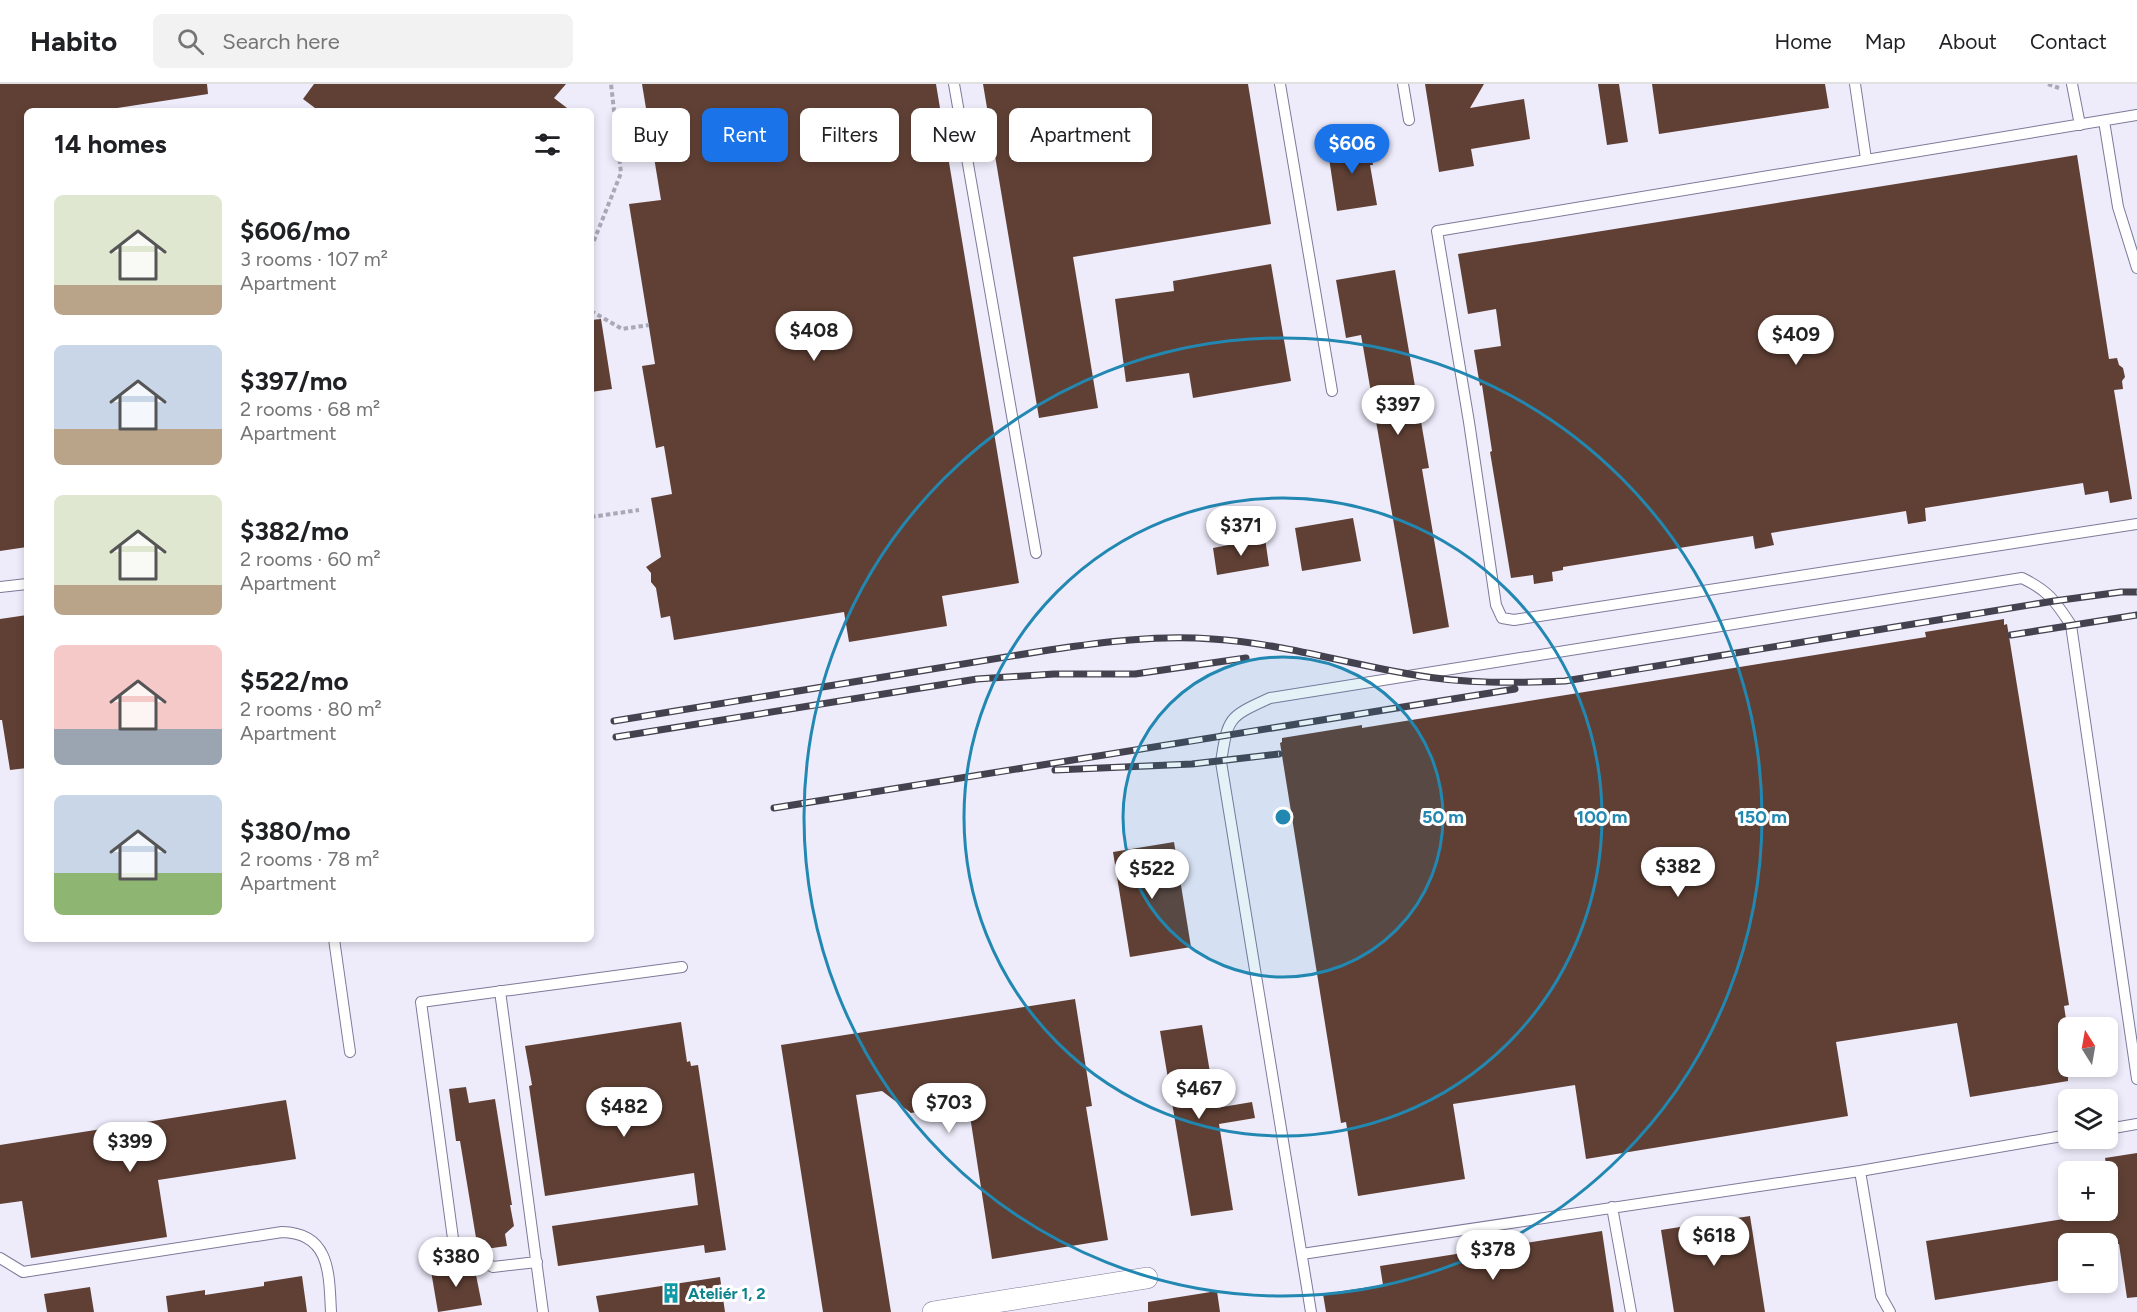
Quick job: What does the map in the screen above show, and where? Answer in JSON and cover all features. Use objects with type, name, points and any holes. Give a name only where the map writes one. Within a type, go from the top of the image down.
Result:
[{"type":"street","points":[[933,1312],[1147,1278]]},
{"type":"lane","points":[[954,84],[1036,553]]},
{"type":"lane","points":[[1280,84],[1332,391]]},
{"type":"lane","points":[[1403,84],[1409,120]]},
{"type":"lane","points":[[1855,84],[1866,159]]},
{"type":"lane","points":[[2072,84],[2080,125]]},
{"type":"lane","points":[[2137,115],[1437,231],[1469,422],[1496,605],[1502,618],[1514,620],[2137,524]]},
{"type":"lane","points":[[2104,121],[2118,207],[2137,268]]},
{"type":"lane","points":[[1311,1312],[1221,762],[1226,731],[1236,714],[1270,698],[2022,578],[2042,587],[2071,625],[2132,1012],[2137,1079]]},
{"type":"lane","points":[[0,587],[24,584]]},
{"type":"lane","points":[[334,942],[350,1052]]},
{"type":"lane","points":[[537,1262],[493,1267],[454,1245],[421,1002],[682,967]]},
{"type":"lane","points":[[500,991],[543,1312]]},
{"type":"lane","points":[[2118,1127],[2137,1124]]},
{"type":"lane","points":[[1302,1254],[1860,1171],[2058,1137]]},
{"type":"lane","points":[[1860,1171],[1881,1296],[1890,1312]]},
{"type":"lane","points":[[1612,1208],[1631,1312]]},
{"type":"lane","points":[[0,1258],[23,1272],[282,1232],[296,1233],[308,1238],[324,1258],[330,1272],[330,1312]]},
{"type":"path","points":[[594,240],[621,173],[611,84]]},
{"type":"path","points":[[594,313],[622,329],[649,325]]},
{"type":"path","points":[[594,517],[639,510]]},
{"type":"building","points":[[0,84],[207,84],[208,94],[117,108],[24,108],[24,547],[0,551]]},
{"type":"building","points":[[314,84],[566,84],[554,98],[567,108],[315,108],[303,99]]},
{"type":"building","points":[[642,84],[936,84],[940,108],[911,108],[911,162],[949,162],[1019,583],[942,596],[947,626],[849,642],[844,612],[674,640],[670,616],[661,618],[656,588],[651,582],[651,573],[646,567],[661,557],[651,498],[672,494],[664,446],[656,448],[642,366],[655,364],[629,204],[661,200],[655,162],[690,162],[690,108],[646,108]]},
{"type":"building","points":[[983,84],[1248,84],[1271,224],[1073,257],[1098,408],[1039,418],[996,162],[997,108],[987,108]]},
{"type":"building","points":[[1425,84],[1484,84],[1470,108],[1524,99],[1530,139],[1471,149],[1474,166],[1439,172]]},
{"type":"building","points":[[1598,84],[1619,84],[1628,142],[1607,145]]},
{"type":"building","points":[[1652,84],[1825,84],[1829,108],[1659,134]]},
{"type":"building","points":[[1367,138],[1373,165],[1370,165],[1377,205],[1337,211],[1327,145]]},
{"type":"building","points":[[2077,155],[2109,359],[2117,358],[2125,377],[2122,381],[2123,389],[2114,390],[2132,499],[2110,503],[2108,491],[2085,495],[2083,483],[1925,508],[1926,521],[1908,524],[1906,511],[1771,533],[1774,545],[1755,549],[1753,536],[1563,567],[1563,570],[1552,572],[1553,581],[1534,584],[1533,575],[1511,578],[1490,452],[1492,451],[1482,385],[1480,386],[1474,350],[1501,346],[1496,309],[1468,314],[1458,254]]},
{"type":"building","points":[[1271,264],[1291,381],[1193,398],[1189,373],[1126,382],[1115,299],[1174,291],[1173,281]]},
{"type":"building","points":[[1395,270],[1429,468],[1422,469],[1449,627],[1413,634],[1361,335],[1346,338],[1336,280]]},
{"type":"building","points":[[601,319],[612,389],[594,392],[594,320]]},
{"type":"building","points":[[1353,518],[1361,561],[1302,571],[1295,528]]},
{"type":"building","points":[[1265,538],[1269,566],[1217,575],[1213,548]]},
{"type":"building","points":[[24,615],[24,768],[10,770],[2,720],[0,720],[0,619]]},
{"type":"building","points":[[2004,619],[2004,625],[2007,624],[2069,1005],[2064,1006],[2066,1017],[2058,1017],[2058,1077],[2068,1077],[2068,1081],[1970,1097],[1957,1023],[1836,1042],[1848,1116],[1586,1159],[1575,1085],[1453,1104],[1465,1179],[1358,1196],[1346,1122],[1341,1123],[1280,743],[1282,738],[1362,725],[1362,728],[1926,637],[1925,632]]},
{"type":"building","points":[[1174,842],[1191,947],[1130,957],[1113,852]]},
{"type":"building","points":[[1075,999],[1092,1106],[1086,1107],[1108,1240],[992,1259],[968,1103],[911,1113],[882,1091],[856,1095],[891,1312],[823,1312],[781,1045]]},
{"type":"building","points":[[681,1022],[687,1062],[690,1061],[691,1066],[698,1065],[726,1250],[705,1253],[704,1245],[558,1266],[552,1226],[698,1205],[694,1173],[545,1196],[525,1046]]},
{"type":"building","points":[[1202,1025],[1216,1108],[1252,1102],[1255,1118],[1219,1124],[1233,1210],[1191,1216],[1160,1031]]},
{"type":"building","points":[[466,1087],[469,1103],[495,1099],[514,1226],[505,1234],[507,1246],[478,1250],[460,1141],[456,1141],[449,1089]]},
{"type":"building","points":[[286,1100],[296,1159],[158,1180],[167,1237],[31,1258],[22,1201],[0,1204],[0,1145]]},
{"type":"building","points":[[2137,1153],[2137,1297],[2127,1298],[2118,1233],[2058,1233],[2058,1281],[1935,1300],[1926,1241],[2058,1220],[2118,1221],[2118,1161],[2106,1161],[2105,1158]]},
{"type":"building","points":[[1750,1216],[1765,1312],[1674,1312],[1661,1230]]},
{"type":"building","points":[[1602,1231],[1614,1312],[1326,1312],[1323,1294],[1383,1285],[1380,1266]]},
{"type":"building","points":[[472,1264],[482,1305],[438,1312],[431,1271]]},
{"type":"building","points":[[302,1276],[307,1312],[168,1312],[166,1296],[205,1290],[205,1295],[264,1286],[264,1282]]},
{"type":"building","name":"Ateliér 1, 2","points":[[720,1277],[725,1312],[599,1312],[596,1296]]},
{"type":"building","points":[[90,1287],[94,1312],[47,1312],[44,1294]]},
{"type":"building","points":[[1217,1291],[1220,1312],[1148,1312],[1148,1302]]},
{"type":"railway","points":[[614,721],[1049,650],[1150,639],[1191,638],[1238,641],[1452,680],[1565,681],[2054,601],[2137,592]]},
{"type":"railway","points":[[2011,635],[2137,615]]},
{"type":"railway","points":[[616,737],[977,679],[1054,674],[1135,674],[1246,658]]},
{"type":"railway","points":[[774,808],[1515,689]]},
{"type":"railway","points":[[1055,770],[1192,764],[1279,754]]},
{"type":"place","name":"Ateliér 1, 2","points":[[671,1293]]}]
